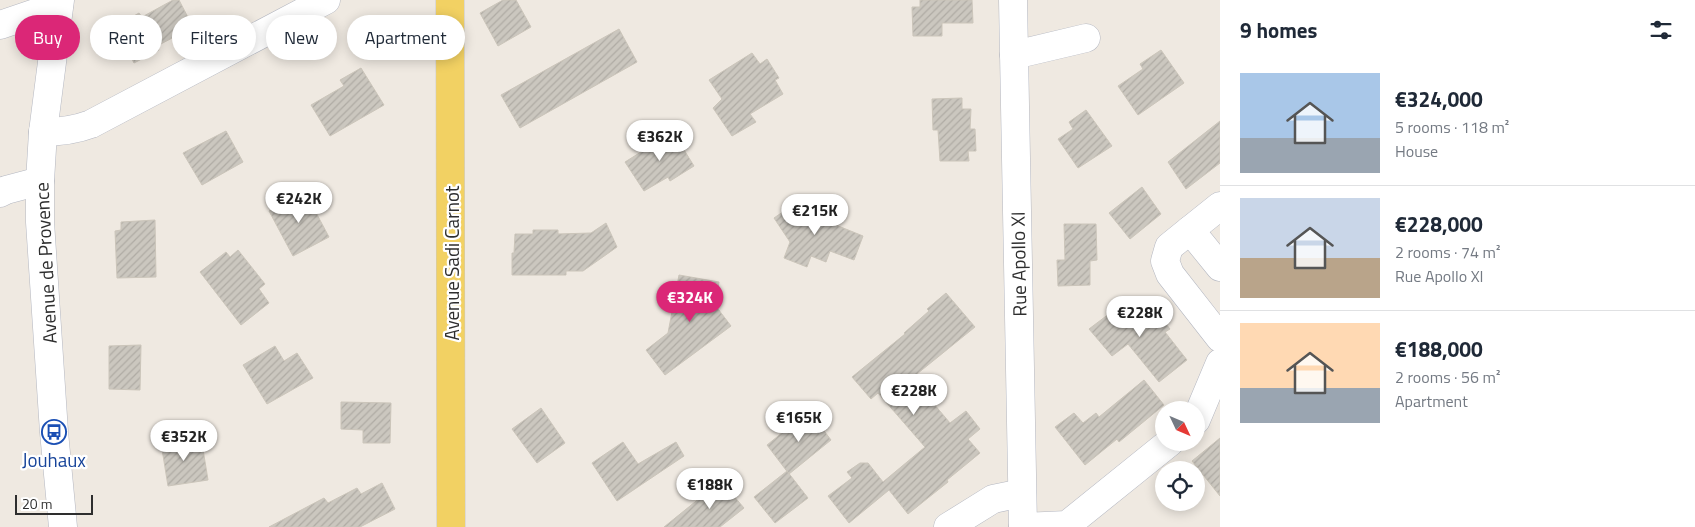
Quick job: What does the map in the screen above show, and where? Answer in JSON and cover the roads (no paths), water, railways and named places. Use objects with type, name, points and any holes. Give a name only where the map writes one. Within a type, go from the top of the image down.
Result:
[{"type":"main road","name":"Avenue Sadi Carnot","points":[[450,0],[451,527]]},
{"type":"street","points":[[43,132],[76,130],[91,124],[326,0]]},
{"type":"street","name":"Rue Apollo XI","points":[[1013,0],[1023,527]]},
{"type":"street","points":[[0,26],[60,3]]},
{"type":"street","name":"Avenue de Provence","points":[[60,3],[43,132],[40,222],[54,432],[63,527]]},
{"type":"street","points":[[1014,56],[1086,38]]},
{"type":"street","points":[[0,194],[6,190],[40,180]]},
{"type":"street","points":[[1220,206],[1169,247],[1165,260],[1170,274],[1220,338]]},
{"type":"street","points":[[1190,230],[1220,267]]},
{"type":"street","points":[[1204,401],[1220,363]]},
{"type":"street","points":[[1023,527],[1067,525],[1159,451]]},
{"type":"street","points":[[948,527],[993,499],[1022,493]]},
{"type":"place","name":"Jouhaux","points":[[54,432]]}]
